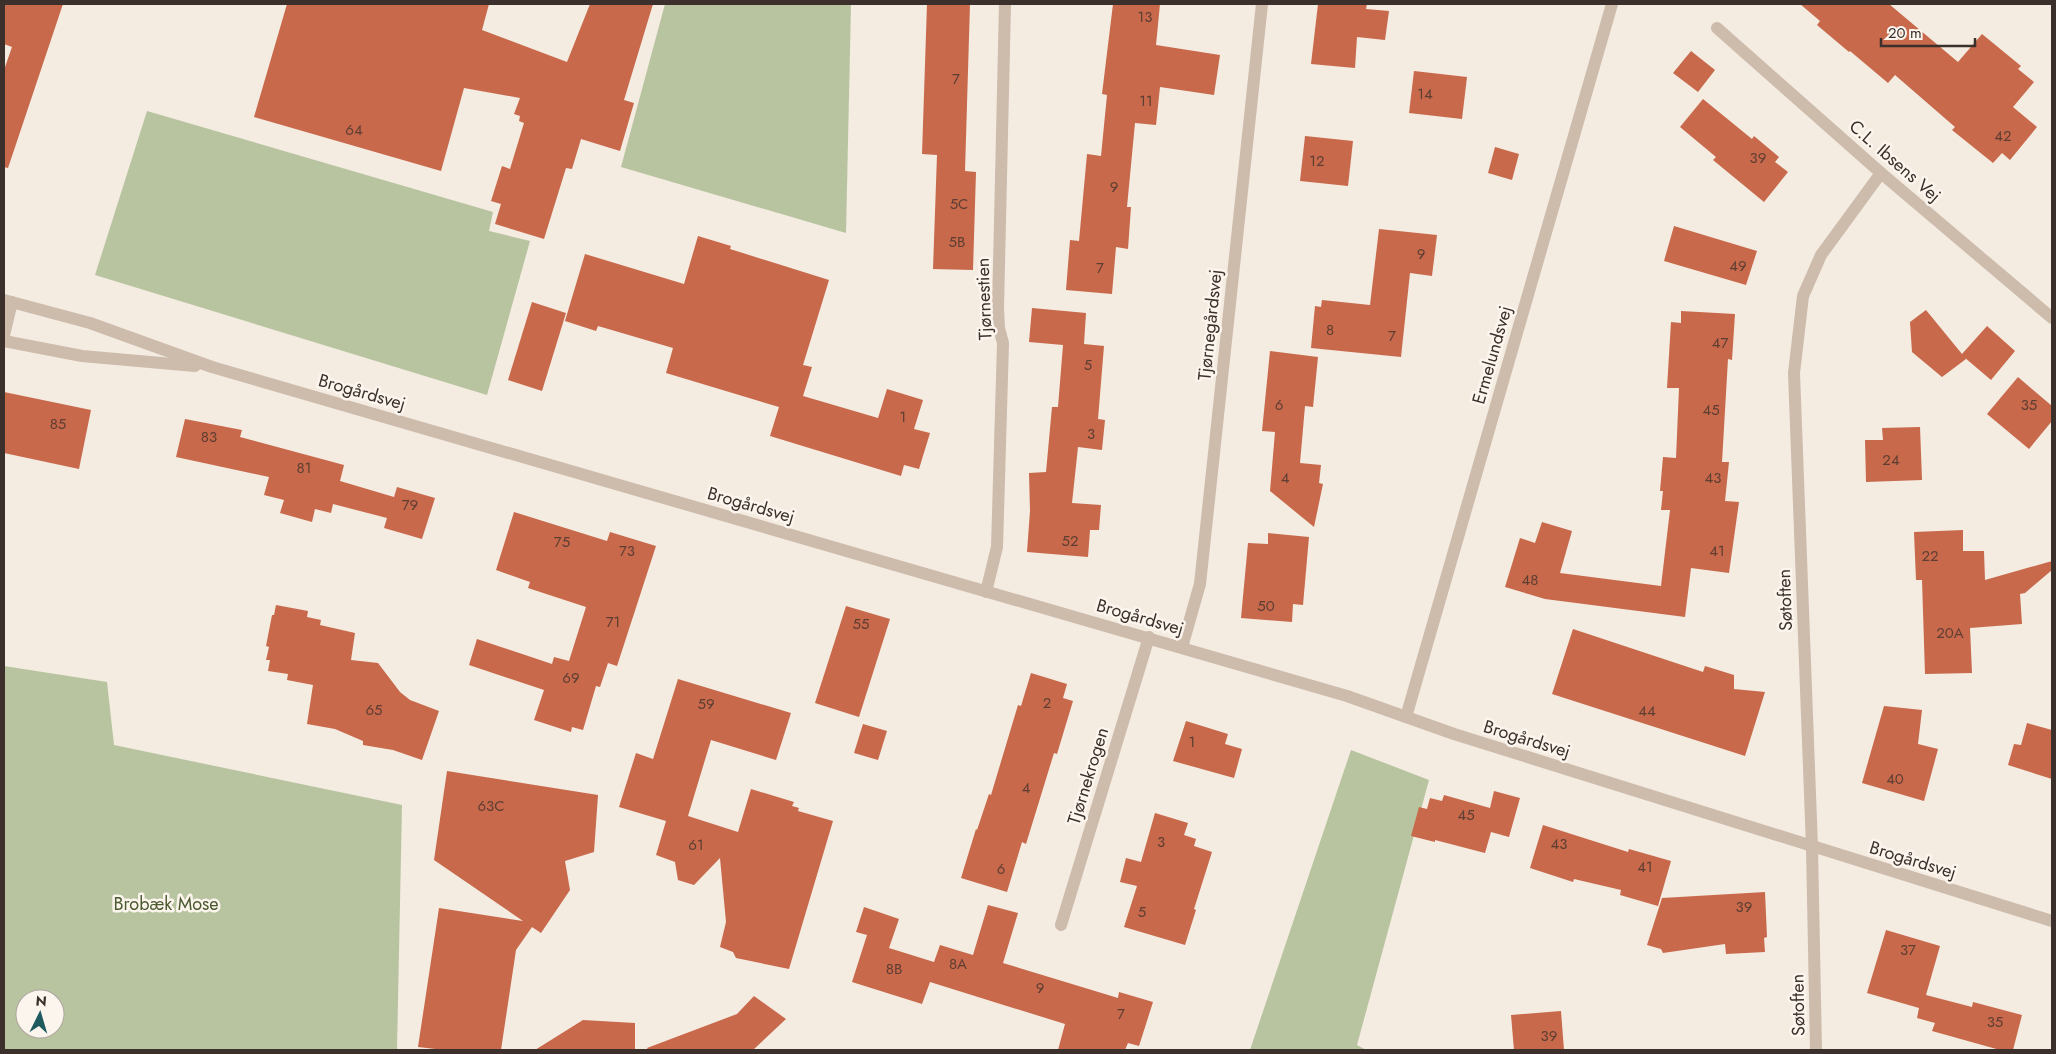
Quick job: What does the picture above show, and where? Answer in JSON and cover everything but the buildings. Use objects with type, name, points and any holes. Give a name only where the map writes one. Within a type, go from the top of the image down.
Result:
[{"type":"street","name":"Tjørnestien","points":[[986,592],[997,547],[1003,343],[999,328],[1005,4]]},
{"type":"street","name":"Tjørnegårdsvej","points":[[1182,647],[1200,584],[1262,4]]},
{"type":"street","name":"Ermelundsvej","points":[[1406,717],[1612,4]]},
{"type":"street","name":"C.L. Ibsens Vej","points":[[1717,28],[1881,173],[2052,318]]},
{"type":"street","name":"Søtoften","points":[[1816,1050],[1812,847],[1794,372],[1803,296],[1821,255],[1881,173]]},
{"type":"street","name":"Brogårdsvej","points":[[4,335],[8,301],[90,323],[212,367],[1347,696],[1454,734],[2052,921]]},
{"type":"street","name":"Brogårdsvej","points":[[4,341],[82,356],[212,367]]},
{"type":"street","name":"Tjørnekrogen","points":[[1061,925],[1149,638]]},
{"type":"green space","points":[[665,4],[851,4],[846,233],[621,167]]},
{"type":"green space","points":[[147,111],[493,212],[489,231],[530,241],[487,395],[95,275]]},
{"type":"green space","name":"Brobæk Mose","points":[[4,666],[107,682],[114,745],[402,805],[397,1050],[4,1050]]},
{"type":"green space","points":[[1351,750],[1429,780],[1357,1045],[1366,1050],[1250,1050]]}]
